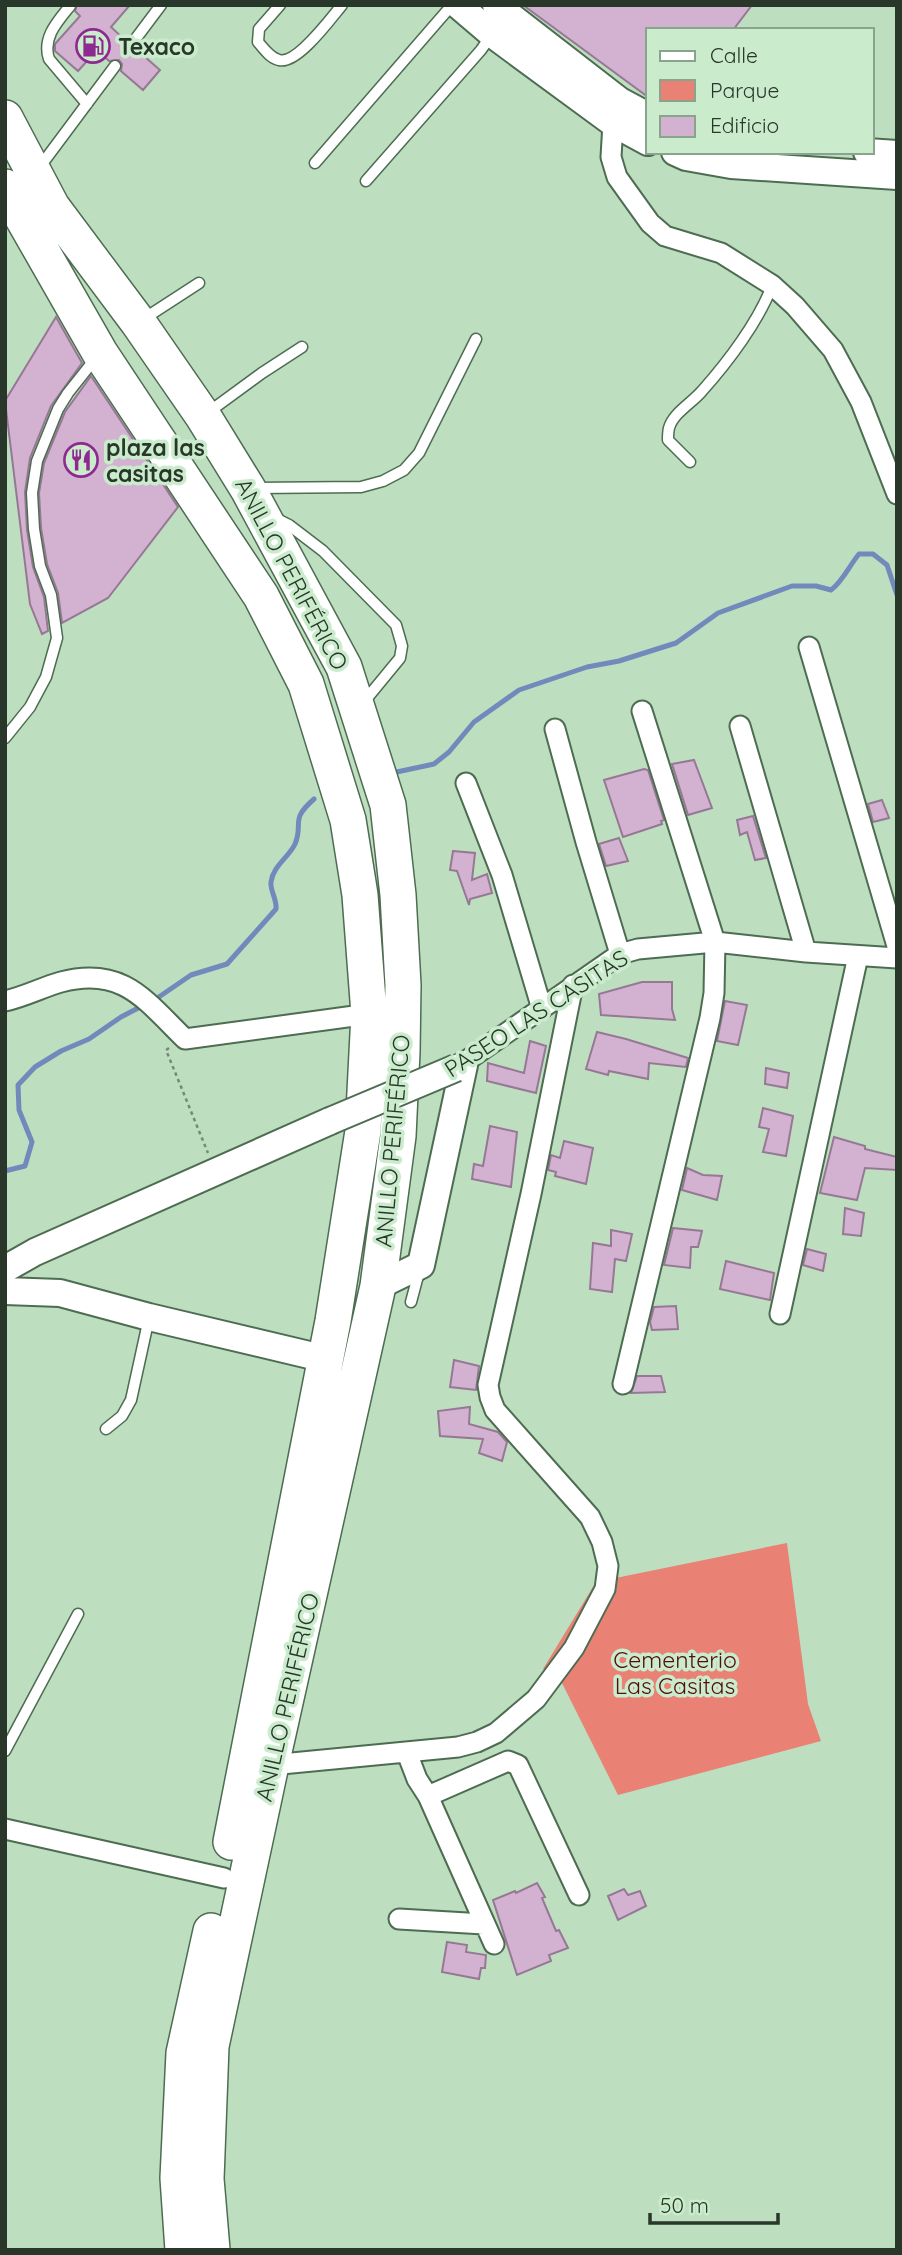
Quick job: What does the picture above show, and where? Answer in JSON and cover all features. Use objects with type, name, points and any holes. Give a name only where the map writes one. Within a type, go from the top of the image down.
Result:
[{"type":"highway","name":"ANILLO PERIFÉRICO","points":[[5,118],[20,181],[100,353],[261,596],[306,684],[348,820],[360,895],[369,1014],[363,1130],[326,1359],[224,1878],[184,2053],[178,2178],[183,2250]]},
{"type":"highway","name":"ANILLO PERIFÉRICO","points":[[20,181],[52,206],[138,322],[203,416],[253,499],[344,667],[388,805],[398,895],[402,985],[398,1136],[379,1286],[211,2046],[206,2179],[217,2244]]},
{"type":"street","points":[[458,5],[492,34],[613,123],[646,141]]},
{"type":"street","points":[[496,5],[620,101],[646,115]]},
{"type":"street","points":[[613,123],[611,157],[617,177],[650,223],[665,236],[721,253],[772,285],[795,306],[833,350],[861,402],[897,494]]},
{"type":"street","points":[[874,152],[897,154]]},
{"type":"street","points":[[679,154],[730,165],[897,176]]},
{"type":"street","points":[[809,647],[897,946]]},
{"type":"street","points":[[623,1384],[714,993],[715,942],[642,711]]},
{"type":"street","points":[[740,726],[806,952]]},
{"type":"street","points":[[555,729],[620,954]]},
{"type":"street","points":[[466,783],[502,875],[542,1009]]},
{"type":"street","name":"PASEO LAS CASITAS","points":[[5,1269],[35,1252],[460,1067],[620,954],[638,949],[715,942],[897,958]]},
{"type":"street","points":[[780,1314],[858,956]]},
{"type":"street","points":[[5,1001],[63,981],[86,978],[116,980],[128,986],[184,1039],[369,1014]]},
{"type":"street","points":[[271,1765],[458,1747],[496,1733],[536,1699],[574,1648],[605,1589],[608,1566],[602,1542],[590,1517],[495,1410],[488,1385],[531,1194],[573,985]]},
{"type":"street","points":[[379,1286],[421,1265],[460,1067]]},
{"type":"street","points":[[35,1252],[39,1273],[60,1293]]},
{"type":"street","points":[[5,1291],[60,1293],[326,1359]]},
{"type":"street","points":[[407,1753],[494,1944]]},
{"type":"street","points":[[428,1796],[508,1761],[518,1765],[579,1895]]},
{"type":"street","points":[[5,1829],[224,1878]]},
{"type":"street","points":[[399,1919],[484,1924]]},
{"type":"lane","points":[[131,45],[161,5]]},
{"type":"lane","points":[[280,5],[259,29],[258,42],[267,53],[280,61],[290,60],[300,53],[342,5]]},
{"type":"lane","points":[[315,163],[452,5]]},
{"type":"lane","points":[[70,6],[52,30],[46,50],[49,59],[86,104]]},
{"type":"lane","points":[[366,181],[492,34]]},
{"type":"lane","points":[[20,181],[115,66]]},
{"type":"lane","points":[[138,322],[199,283]]},
{"type":"lane","points":[[690,462],[668,440],[669,429],[738,344],[764,306],[772,285]]},
{"type":"lane","points":[[253,499],[361,487],[383,481],[404,470],[419,453],[476,338]]},
{"type":"lane","points":[[203,416],[302,347]]},
{"type":"lane","points":[[5,738],[30,707],[46,677],[57,638],[51,595],[40,566],[34,530],[32,493],[37,461],[58,409],[100,353]]},
{"type":"lane","points":[[253,499],[323,551],[396,625],[402,646],[400,658],[358,708]]},
{"type":"lane","points":[[411,1302],[421,1265]]},
{"type":"lane","points":[[106,1429],[122,1416],[131,1400],[149,1317]]},
{"type":"lane","points":[[5,1751],[78,1614]]},
{"type":"path","points":[[184,1039],[166,1050],[216,1173]]},
{"type":"green space","name":"Cementerio Las Casitas","points":[[787,1543],[808,1704],[821,1741],[618,1795],[560,1679],[543,1669],[596,1582]]},
{"type":"building","name":"Texaco","points":[[77,5],[130,5],[111,27],[125,40],[126,50],[137,50],[160,70],[143,90],[121,71],[122,64],[119,60],[109,61],[97,50],[78,71],[55,51],[55,44],[80,16],[75,11]]},
{"type":"building","points":[[523,5],[752,5],[735,28],[646,28],[646,96]]},
{"type":"building","points":[[56,317],[82,363],[51,406],[30,458],[25,492],[27,530],[33,567],[44,597],[48,631],[42,634],[30,604],[5,401]]},
{"type":"building","name":"plaza las casitas","points":[[91,376],[178,507],[108,598],[62,623],[58,593],[47,564],[39,493],[44,463],[65,412]]},
{"type":"building","points":[[694,760],[712,808],[688,815],[672,764]]},
{"type":"building","points":[[648,770],[664,820],[661,821],[662,824],[623,837],[604,780]]},
{"type":"building","points":[[882,800],[889,818],[873,822],[868,804]]},
{"type":"building","points":[[753,816],[766,858],[755,860],[747,832],[740,835],[737,820]]},
{"type":"building","points":[[619,838],[628,861],[606,866],[599,844]]},
{"type":"building","points":[[453,851],[475,853],[472,880],[487,874],[492,893],[470,899],[469,905],[457,871],[450,870]]},
{"type":"building","points":[[642,982],[672,982],[672,1009],[675,1020],[601,1015],[599,994]]},
{"type":"building","points":[[725,1001],[747,1005],[738,1045],[717,1041]]},
{"type":"building","points":[[597,1032],[688,1058],[686,1067],[649,1063],[648,1079],[609,1071],[608,1075],[586,1069]]},
{"type":"building","points":[[530,1041],[546,1046],[536,1093],[487,1081],[488,1063],[524,1073]]},
{"type":"building","points":[[766,1068],[789,1073],[787,1088],[765,1084]]},
{"type":"building","points":[[763,1108],[793,1116],[786,1156],[763,1152],[769,1129],[759,1127]]},
{"type":"building","points":[[490,1126],[517,1132],[511,1187],[472,1179],[474,1164],[483,1166]]},
{"type":"building","points":[[834,1137],[897,1157],[897,1170],[865,1168],[857,1200],[820,1193]]},
{"type":"building","points":[[564,1141],[593,1148],[586,1184],[555,1176],[556,1172],[548,1170],[551,1155],[560,1158]]},
{"type":"building","points":[[687,1168],[703,1175],[722,1176],[717,1200],[682,1190]]},
{"type":"building","points":[[845,1208],[864,1213],[861,1236],[843,1234]]},
{"type":"building","points":[[673,1228],[702,1231],[698,1247],[691,1247],[690,1268],[664,1265]]},
{"type":"building","points":[[611,1230],[632,1234],[626,1261],[615,1259],[612,1292],[590,1289],[593,1243],[611,1246]]},
{"type":"building","points":[[807,1249],[826,1254],[823,1271],[803,1265]]},
{"type":"building","points":[[726,1261],[774,1273],[770,1300],[720,1289]]},
{"type":"building","points":[[676,1306],[678,1329],[652,1330],[650,1322],[654,1307]]},
{"type":"building","points":[[454,1360],[479,1366],[476,1390],[450,1387]]},
{"type":"building","points":[[637,1376],[661,1376],[665,1392],[631,1393]]},
{"type":"building","points":[[470,1407],[469,1424],[498,1432],[507,1442],[502,1461],[479,1453],[483,1439],[440,1436],[438,1411]]},
{"type":"building","points":[[537,1883],[545,1897],[542,1898],[556,1931],[559,1930],[568,1948],[549,1955],[551,1961],[517,1975],[493,1900]]},
{"type":"building","points":[[624,1889],[628,1895],[640,1891],[646,1906],[618,1920],[608,1896]]},
{"type":"building","points":[[447,1942],[467,1945],[466,1952],[486,1955],[485,1968],[481,1968],[479,1979],[442,1972]]},
{"type":"waterway","points":[[392,773],[434,764],[449,752],[474,722],[519,690],[587,667],[619,661],[676,643],[718,613],[792,586],[816,586],[831,590],[859,554],[873,554],[887,565],[897,595]]},
{"type":"waterway","points":[[153,1001],[191,975],[227,964],[276,909],[272,876],[295,844],[299,817],[314,799]]},
{"type":"waterway","points":[[5,1171],[25,1166],[32,1142],[19,1110],[18,1085],[35,1067],[61,1051],[89,1039],[144,1005]]},
{"type":"place","name":"Texaco","points":[[93,46]]},
{"type":"place","name":"plaza las casitas","points":[[81,460]]}]
